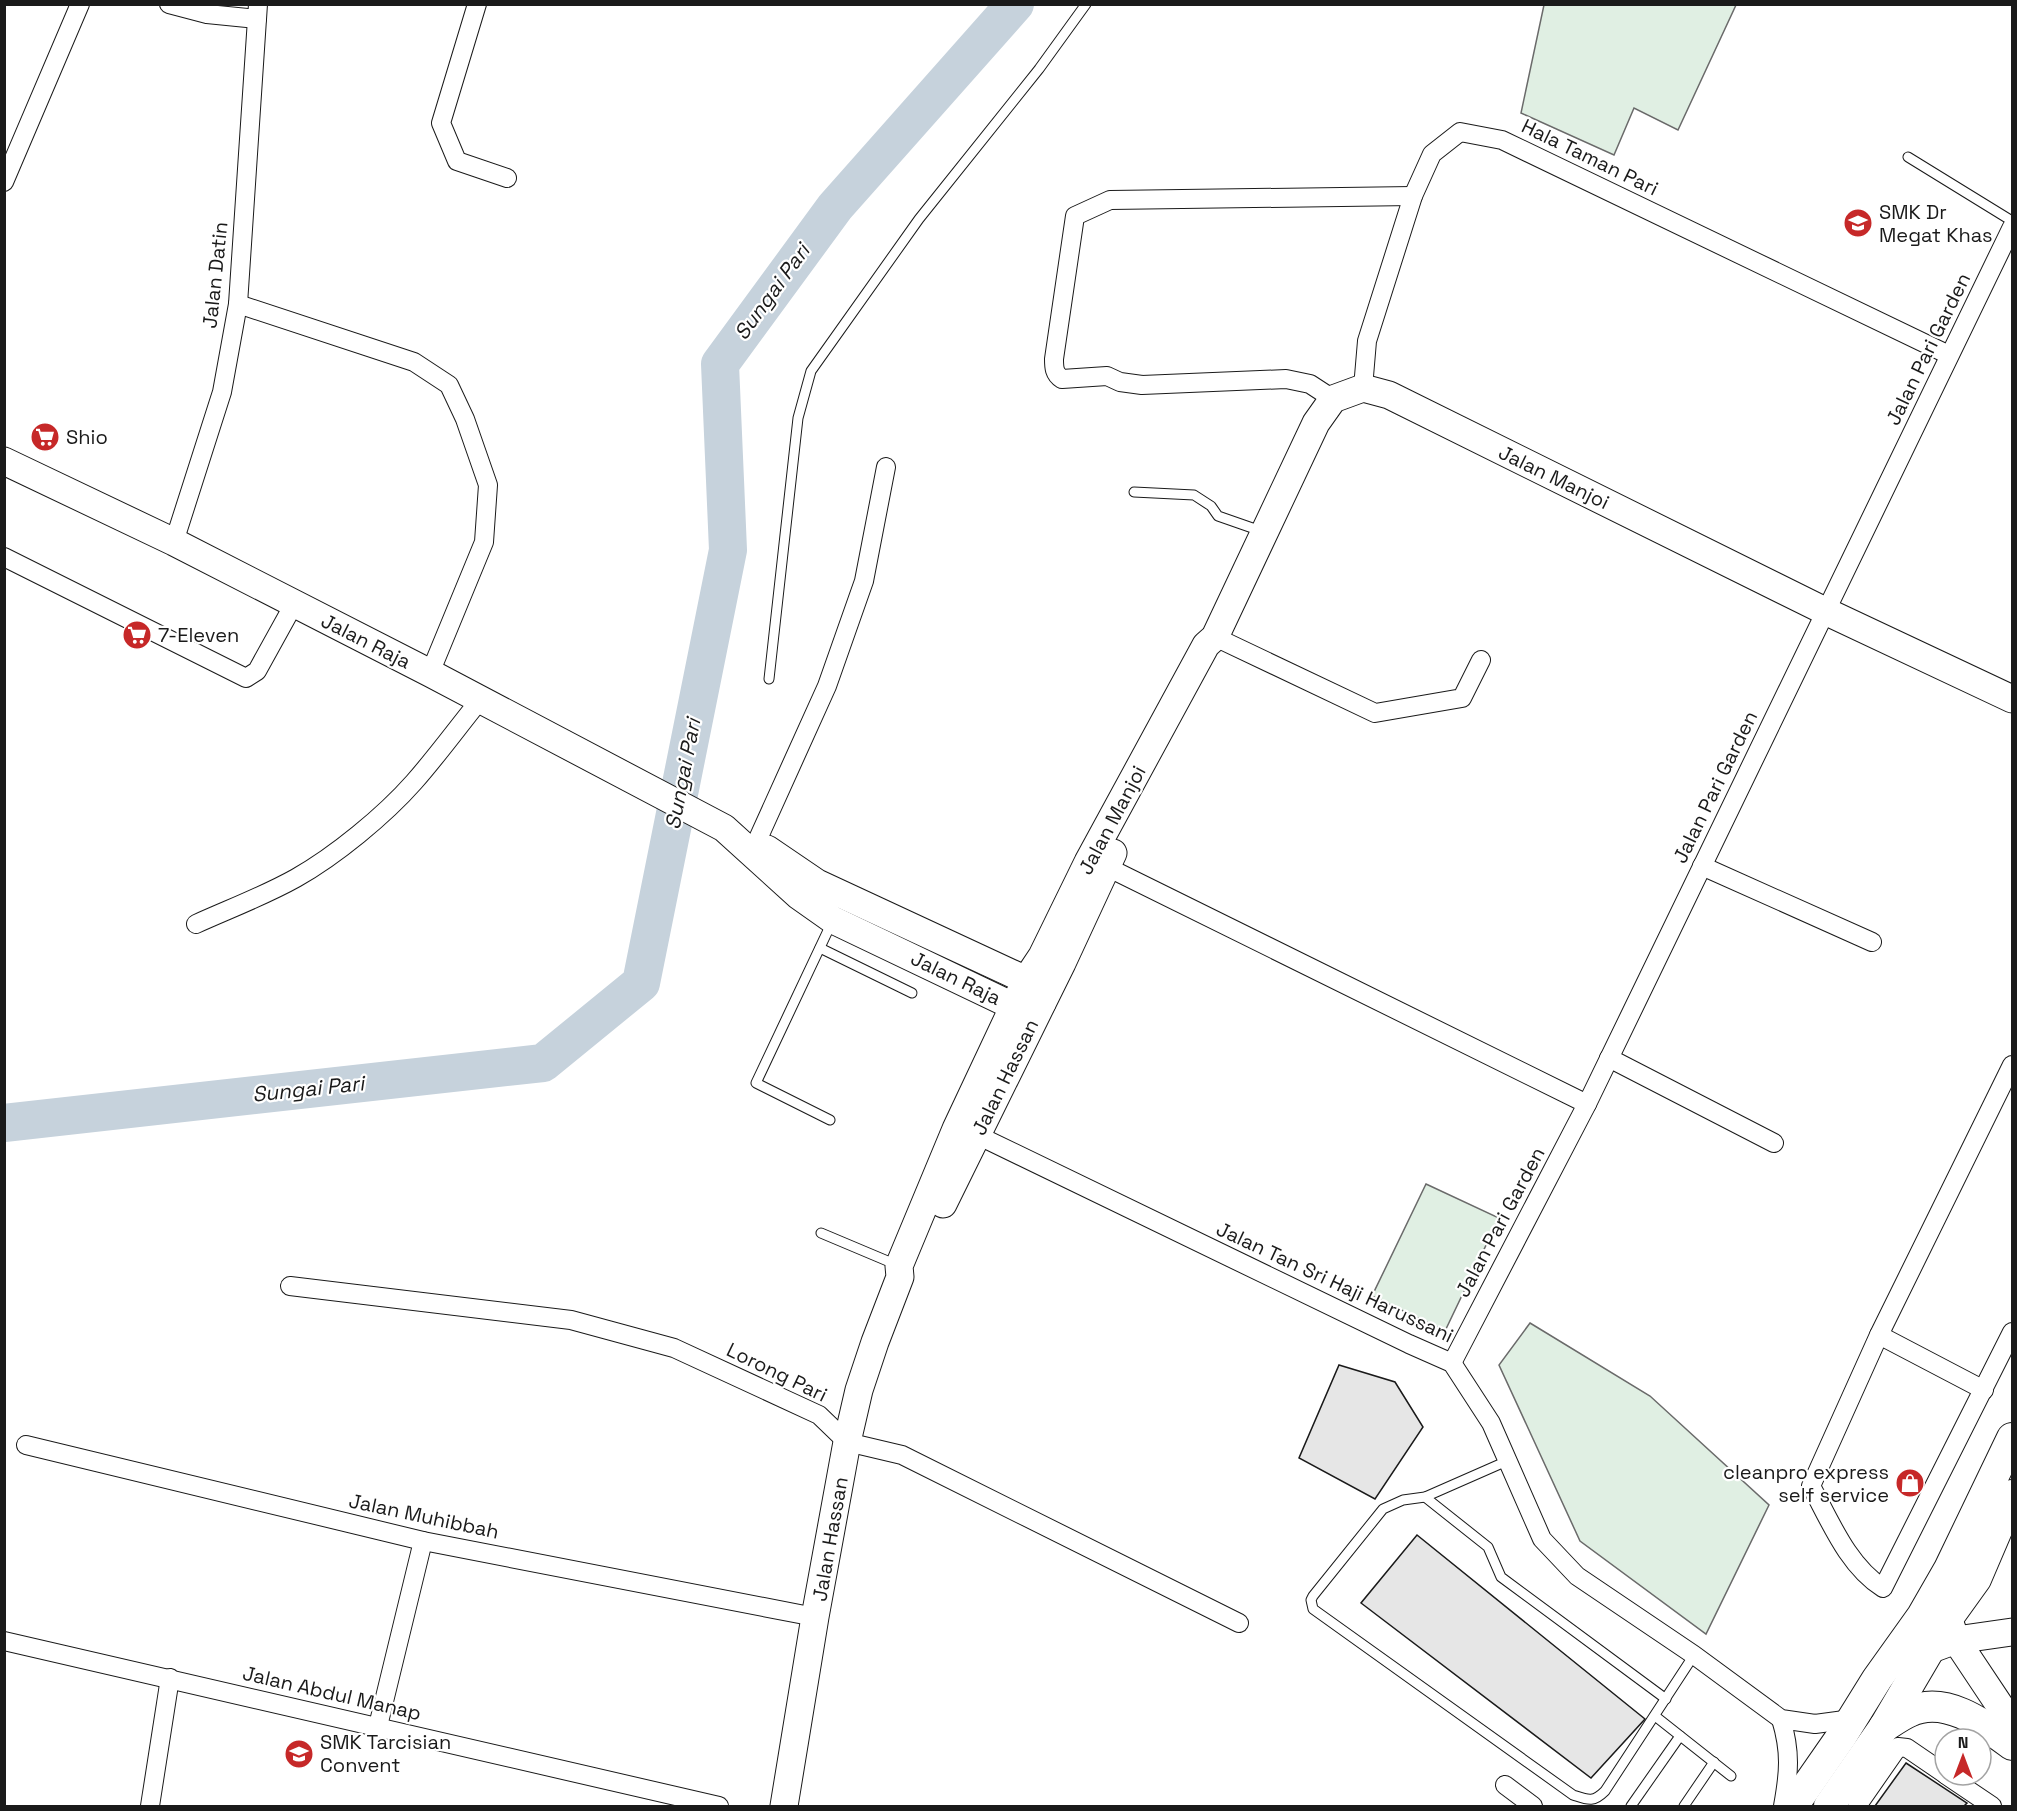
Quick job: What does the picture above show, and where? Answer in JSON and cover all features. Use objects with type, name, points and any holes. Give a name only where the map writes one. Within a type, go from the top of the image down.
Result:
[{"type":"main road","points":[[1793,1806],[1877,1678],[1922,1616],[1949,1569],[2013,1438]]},
{"type":"main road","points":[[1829,1806],[1944,1635],[1976,1579],[2013,1495]]},
{"type":"main road","points":[[1884,1727],[1910,1711],[1937,1708],[1965,1714],[2013,1744]]},
{"type":"street","points":[[4,182],[80,4]]},
{"type":"street","points":[[169,4],[207,14],[258,12]]},
{"type":"street","points":[[477,4],[441,123],[457,161],[507,178]]},
{"type":"street","name":"Jalan Datin","points":[[174,543],[222,393],[238,304],[258,12]]},
{"type":"street","name":"Hala Taman Pari","points":[[1363,388],[1367,341],[1413,196],[1432,154],[1460,132],[1502,140],[1949,355]]},
{"type":"street","points":[[1363,388],[1333,399],[1310,384],[1286,379],[1142,385],[1120,382],[1107,376],[1062,379],[1057,376],[1053,359],[1075,216],[1110,201],[1413,196]]},
{"type":"street","name":"Jalan Pari Garden","points":[[1452,1363],[1587,1104],[2013,227]]},
{"type":"street","points":[[238,304],[414,362],[449,385],[465,419],[488,485],[484,542],[430,673]]},
{"type":"street","name":"Jalan Manjoi","points":[[1363,388],[1389,394],[1826,611],[2013,699]]},
{"type":"street","name":"Jalan Manjoi","points":[[1042,1003],[1215,649],[1215,638],[1316,423],[1333,399]]},
{"type":"street","name":"Jalan Raja","points":[[4,461],[174,543],[430,673],[724,828],[799,896],[833,920],[1013,1006],[1042,1003],[1026,980],[817,884],[741,831],[724,828]]},
{"type":"street","points":[[757,841],[827,686],[864,581],[886,467]]},
{"type":"street","points":[[4,557],[246,678],[257,671],[294,604]]},
{"type":"street","points":[[1215,638],[1375,713],[1462,698],[1481,660]]},
{"type":"street","name":"Jalan Manjoi","points":[[1013,1006],[1042,956],[1093,853],[1206,645],[1215,638]]},
{"type":"street","points":[[196,924],[266,894],[329,857],[365,828],[412,784],[480,700]]},
{"type":"street","points":[[1702,866],[1872,942]]},
{"type":"street","points":[[1107,867],[1587,1104]]},
{"type":"street","name":"Jalan Hassan","points":[[966,1132],[1042,1003]]},
{"type":"street","name":"Jalan Hassan","points":[[783,1806],[847,1442],[860,1390],[900,1271],[911,1268],[966,1132],[1013,1006]]},
{"type":"street","points":[[1609,1058],[1774,1143]]},
{"type":"street","points":[[2013,1065],[1879,1335],[1811,1486],[1843,1544],[1869,1579],[1883,1588],[2013,1332]]},
{"type":"street","name":"Jalan Tan Sri Haji Harussani","points":[[966,1132],[1452,1363],[1491,1423],[1542,1539],[1577,1576],[1781,1719],[1815,1724],[1852,1719]]},
{"type":"street","name":"Lorong Pari","points":[[290,1286],[570,1320],[674,1348],[819,1415],[847,1442]]},
{"type":"street","points":[[1879,1335],[1984,1390]]},
{"type":"street","points":[[847,1442],[902,1455],[1239,1623]]},
{"type":"street","name":"Jalan Muhibbah","points":[[26,1445],[423,1541],[815,1617]]},
{"type":"street","points":[[378,1726],[423,1541]]},
{"type":"street","points":[[1949,1569],[1944,1635],[2013,1724]]},
{"type":"street","points":[[1852,1719],[1871,1703],[1898,1668],[1944,1635],[2013,1632]]},
{"type":"street","name":"Jalan Abdul Manap","points":[[4,1641],[719,1806]]},
{"type":"street","points":[[150,1806],[170,1678]]},
{"type":"street","points":[[1781,1719],[1788,1742],[1789,1770],[1783,1806]]},
{"type":"street","points":[[1857,1806],[1898,1747],[1907,1748],[1933,1765]]},
{"type":"street","points":[[1505,1785],[1533,1806]]},
{"type":"street","points":[[1962,1787],[1983,1804]]},
{"type":"lane","points":[[769,679],[798,418],[812,372],[919,219],[1039,69],[1086,4]]},
{"type":"lane","points":[[1908,157],[2013,221]]},
{"type":"lane","points":[[1134,492],[1194,495],[1211,506],[1218,516],[1264,532]]},
{"type":"lane","points":[[830,1120],[756,1083],[833,920]]},
{"type":"lane","points":[[820,948],[912,993]]},
{"type":"lane","points":[[821,1233],[900,1271]]},
{"type":"lane","points":[[1507,1461],[1425,1497],[1403,1500],[1383,1509],[1313,1596],[1311,1600],[1313,1609],[1573,1795],[1588,1800],[1597,1799],[1605,1791],[1694,1656]]},
{"type":"lane","points":[[1425,1497],[1488,1547],[1501,1577],[1666,1699]]},
{"type":"lane","points":[[1655,1716],[1731,1776]]},
{"type":"lane","points":[[1631,1806],[1680,1736]]},
{"type":"lane","points":[[1684,1806],[1714,1762]]},
{"type":"green space","points":[[1544,4],[1736,5],[1678,130],[1634,108],[1614,155],[1521,113]]},
{"type":"green space","points":[[1426,1184],[1499,1218],[1445,1331],[1372,1296]]},
{"type":"green space","points":[[1530,1323],[1650,1396],[1769,1505],[1706,1634],[1580,1541],[1499,1365]]},
{"type":"building","points":[[1339,1365],[1395,1382],[1423,1427],[1375,1499],[1299,1458]]},
{"type":"building","points":[[1417,1535],[1645,1719],[1591,1778],[1361,1603]]},
{"type":"building","points":[[1906,1763],[1933,1781],[1933,1787],[1943,1787],[1967,1803],[1964,1806],[1875,1806]]},
{"type":"waterway","name":"Sungai Pari","points":[[4,1123],[543,1063],[641,983],[728,550],[720,364],[835,207],[1015,4]]},
{"type":"place","name":"SMK Dr Megat Khas","points":[[1858,223]]},
{"type":"place","name":"Shio","points":[[45,437]]},
{"type":"place","name":"7-Eleven","points":[[137,635]]},
{"type":"place","name":"cleanpro express self service","points":[[1910,1483]]},
{"type":"place","name":"SMK Tarcisian Convent","points":[[299,1754]]}]
